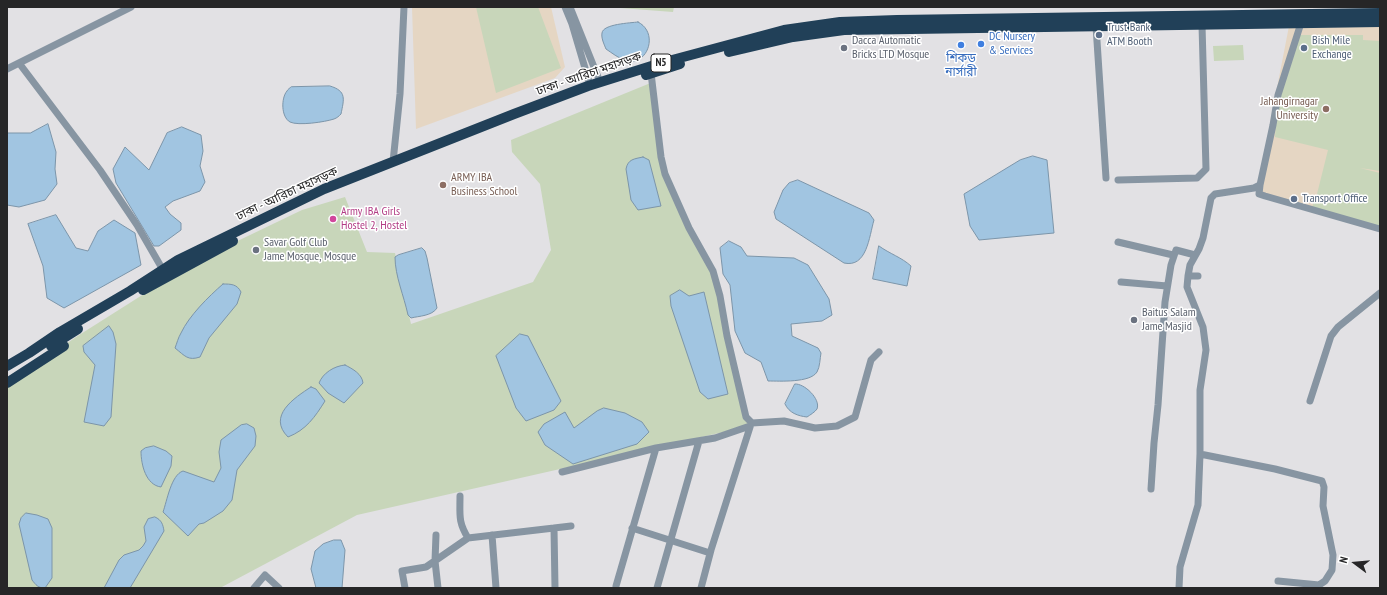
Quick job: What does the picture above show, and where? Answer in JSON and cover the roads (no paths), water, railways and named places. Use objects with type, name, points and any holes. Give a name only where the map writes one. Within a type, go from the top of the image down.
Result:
[{"type":"highway","name":"ঢাকা - আরিচা মহাসড়ক","points":[[7,366],[29,354],[60,332],[165,273],[178,260],[324,189],[514,114],[595,84],[661,63],[784,30],[840,22],[987,18],[1079,18],[1292,11],[1380,14]]},
{"type":"highway","name":"N5","points":[[7,374],[141,291],[165,273],[290,210],[548,107],[651,73],[712,55],[793,37],[844,30],[1380,22]]},
{"type":"highway","points":[[7,383],[76,337],[89,323]]},
{"type":"highway","points":[[7,362],[11,359],[29,354]]},
{"type":"street","points":[[7,69],[131,7]]},
{"type":"street","points":[[393,162],[400,94],[404,7]]},
{"type":"street","points":[[565,7],[595,84]]},
{"type":"street","points":[[570,7],[595,84]]},
{"type":"street","points":[[1302,23],[1278,95],[1259,194],[1380,229]]},
{"type":"street","points":[[1118,180],[1197,178],[1206,169],[1202,25]]},
{"type":"street","points":[[1096,26],[1106,178]]},
{"type":"street","points":[[20,63],[100,170],[137,225],[165,273]]},
{"type":"street","points":[[651,73],[661,156],[665,174],[688,228],[713,271],[720,296],[727,336],[746,417],[751,424]]},
{"type":"street","points":[[1179,588],[1180,567],[1198,505],[1200,390],[1206,350],[1203,327],[1188,287],[1190,265],[1201,244],[1211,198],[1215,194],[1254,188],[1260,185]]},
{"type":"street","points":[[1118,242],[1174,255]]},
{"type":"street","points":[[1151,489],[1165,302],[1168,286],[1176,250],[1177,249],[1195,255]]},
{"type":"street","points":[[1188,276],[1198,276]]},
{"type":"street","points":[[1121,282],[1168,286]]},
{"type":"street","points":[[1310,401],[1331,336],[1338,327],[1380,293]]},
{"type":"street","points":[[562,472],[656,448],[715,438],[751,424],[784,421],[815,428],[837,426],[855,417],[871,360],[879,352]]},
{"type":"street","points":[[701,588],[710,553],[751,424]]},
{"type":"street","points":[[657,588],[699,441]]},
{"type":"street","points":[[616,586],[656,448]]},
{"type":"street","points":[[1200,454],[1276,469],[1322,481],[1324,487],[1323,506],[1333,556],[1332,570],[1325,584],[1319,585],[1278,581]]},
{"type":"street","points":[[460,496],[461,527],[468,538]]},
{"type":"street","points":[[405,588],[402,571],[426,567],[468,538],[571,526]]},
{"type":"street","points":[[554,528],[555,588]]},
{"type":"street","points":[[632,528],[710,553]]},
{"type":"street","points":[[436,535],[435,561],[438,588]]},
{"type":"street","points":[[492,535],[496,588]]},
{"type":"street","points":[[254,588],[265,575],[279,588]]},
{"type":"water","points":[[638,22],[645,27],[648,34],[648,48],[645,54],[639,59],[633,61],[625,60],[617,57],[606,49],[602,37],[604,30],[617,24]]},
{"type":"water","points":[[330,86],[339,90],[343,96],[341,114],[338,117],[305,124],[294,123],[287,120],[283,103],[285,94],[291,87]]},
{"type":"water","points":[[48,124],[56,152],[55,169],[57,184],[45,200],[19,207],[7,205],[7,133],[30,133]]},
{"type":"water","points":[[182,127],[201,135],[203,151],[200,166],[205,182],[200,191],[173,201],[165,207],[170,214],[181,223],[181,230],[159,246],[154,246],[116,183],[113,169],[125,147],[149,170],[167,133]]},
{"type":"water","points":[[1033,156],[1047,160],[1054,233],[979,240],[970,226],[964,194],[1020,160]]},
{"type":"water","points":[[643,157],[649,160],[661,206],[638,210],[631,200],[626,169],[630,161]]},
{"type":"water","points":[[798,180],[869,213],[874,220],[866,250],[858,261],[844,263],[776,219],[774,212],[783,190],[789,183]]},
{"type":"water","points":[[56,215],[76,248],[88,251],[98,231],[114,220],[135,233],[141,265],[64,308],[47,298],[43,266],[28,224]]},
{"type":"water","points":[[729,241],[741,247],[747,256],[794,258],[808,265],[829,299],[832,315],[822,321],[791,324],[792,336],[818,348],[821,353],[818,370],[813,376],[794,381],[768,381],[761,362],[745,353],[735,331],[730,285],[723,274],[720,248]]},
{"type":"water","points":[[879,246],[911,266],[907,286],[873,279]]},
{"type":"water","points":[[422,248],[425,251],[427,258],[437,308],[432,313],[411,318],[408,315],[398,279],[395,257]]},
{"type":"water","points":[[223,284],[238,287],[241,292],[237,304],[209,338],[200,357],[189,358],[175,348],[180,335],[194,313]]},
{"type":"water","points":[[680,290],[689,296],[704,292],[728,394],[708,399],[700,392],[671,306],[670,296]]},
{"type":"water","points":[[109,326],[113,332],[116,344],[111,417],[104,426],[84,422],[95,365],[84,352],[83,346]]},
{"type":"water","points":[[520,334],[528,336],[561,401],[554,410],[526,421],[516,408],[496,356]]},
{"type":"water","points":[[345,365],[359,374],[363,383],[344,403],[328,393],[319,383],[323,376],[329,371]]},
{"type":"water","points":[[795,384],[803,386],[811,392],[817,401],[817,409],[807,417],[794,414],[785,404]]},
{"type":"water","points":[[311,387],[316,389],[325,401],[305,427],[288,437],[282,429],[280,422],[285,408],[297,396]]},
{"type":"water","points":[[604,408],[625,413],[642,422],[649,432],[637,444],[573,464],[545,445],[538,432],[544,424],[565,412],[574,428],[597,411]]},
{"type":"water","points":[[247,424],[254,428],[256,436],[255,446],[237,470],[232,500],[223,511],[204,523],[199,524],[188,536],[163,512],[172,483],[179,473],[183,471],[214,482],[221,468],[219,452],[221,440],[241,425]]},
{"type":"water","points":[[154,446],[166,451],[172,456],[171,466],[161,487],[156,485],[148,478],[143,468],[141,451],[145,448]]},
{"type":"water","points":[[26,513],[48,519],[52,528],[52,578],[45,588],[37,586],[32,580],[19,524],[21,518]]},
{"type":"water","points":[[155,517],[161,521],[164,531],[130,588],[104,588],[119,560],[124,555],[139,550],[143,546],[146,541],[144,527],[148,519]]},
{"type":"water","points":[[334,540],[341,540],[345,550],[342,588],[316,588],[311,569],[315,551],[323,544]]},
{"type":"place","name":"Trust Bank ATM Booth","points":[[1099,35]]},
{"type":"place","name":"DC Nursery & Services","points":[[981,44]]},
{"type":"place","name":"শিকড় নার্সারী","points":[[961,45]]},
{"type":"place","name":"Dacca Automatic Bricks LTD Mosque","points":[[844,48]]},
{"type":"place","name":"Bish Mile Exchange","points":[[1304,48]]},
{"type":"place","name":"Jahangirnagar University","points":[[1326,109]]},
{"type":"place","name":"ARMY IBA Business School","points":[[443,185]]},
{"type":"place","name":"Transport Office","points":[[1294,199]]},
{"type":"place","name":"Army IBA Girls Hostel 2, Hostel","points":[[333,219]]},
{"type":"place","name":"Savar Golf Club Jame Mosque, Mosque","points":[[256,250]]},
{"type":"place","name":"Baitus Salam Jame Masjid","points":[[1134,320]]}]
